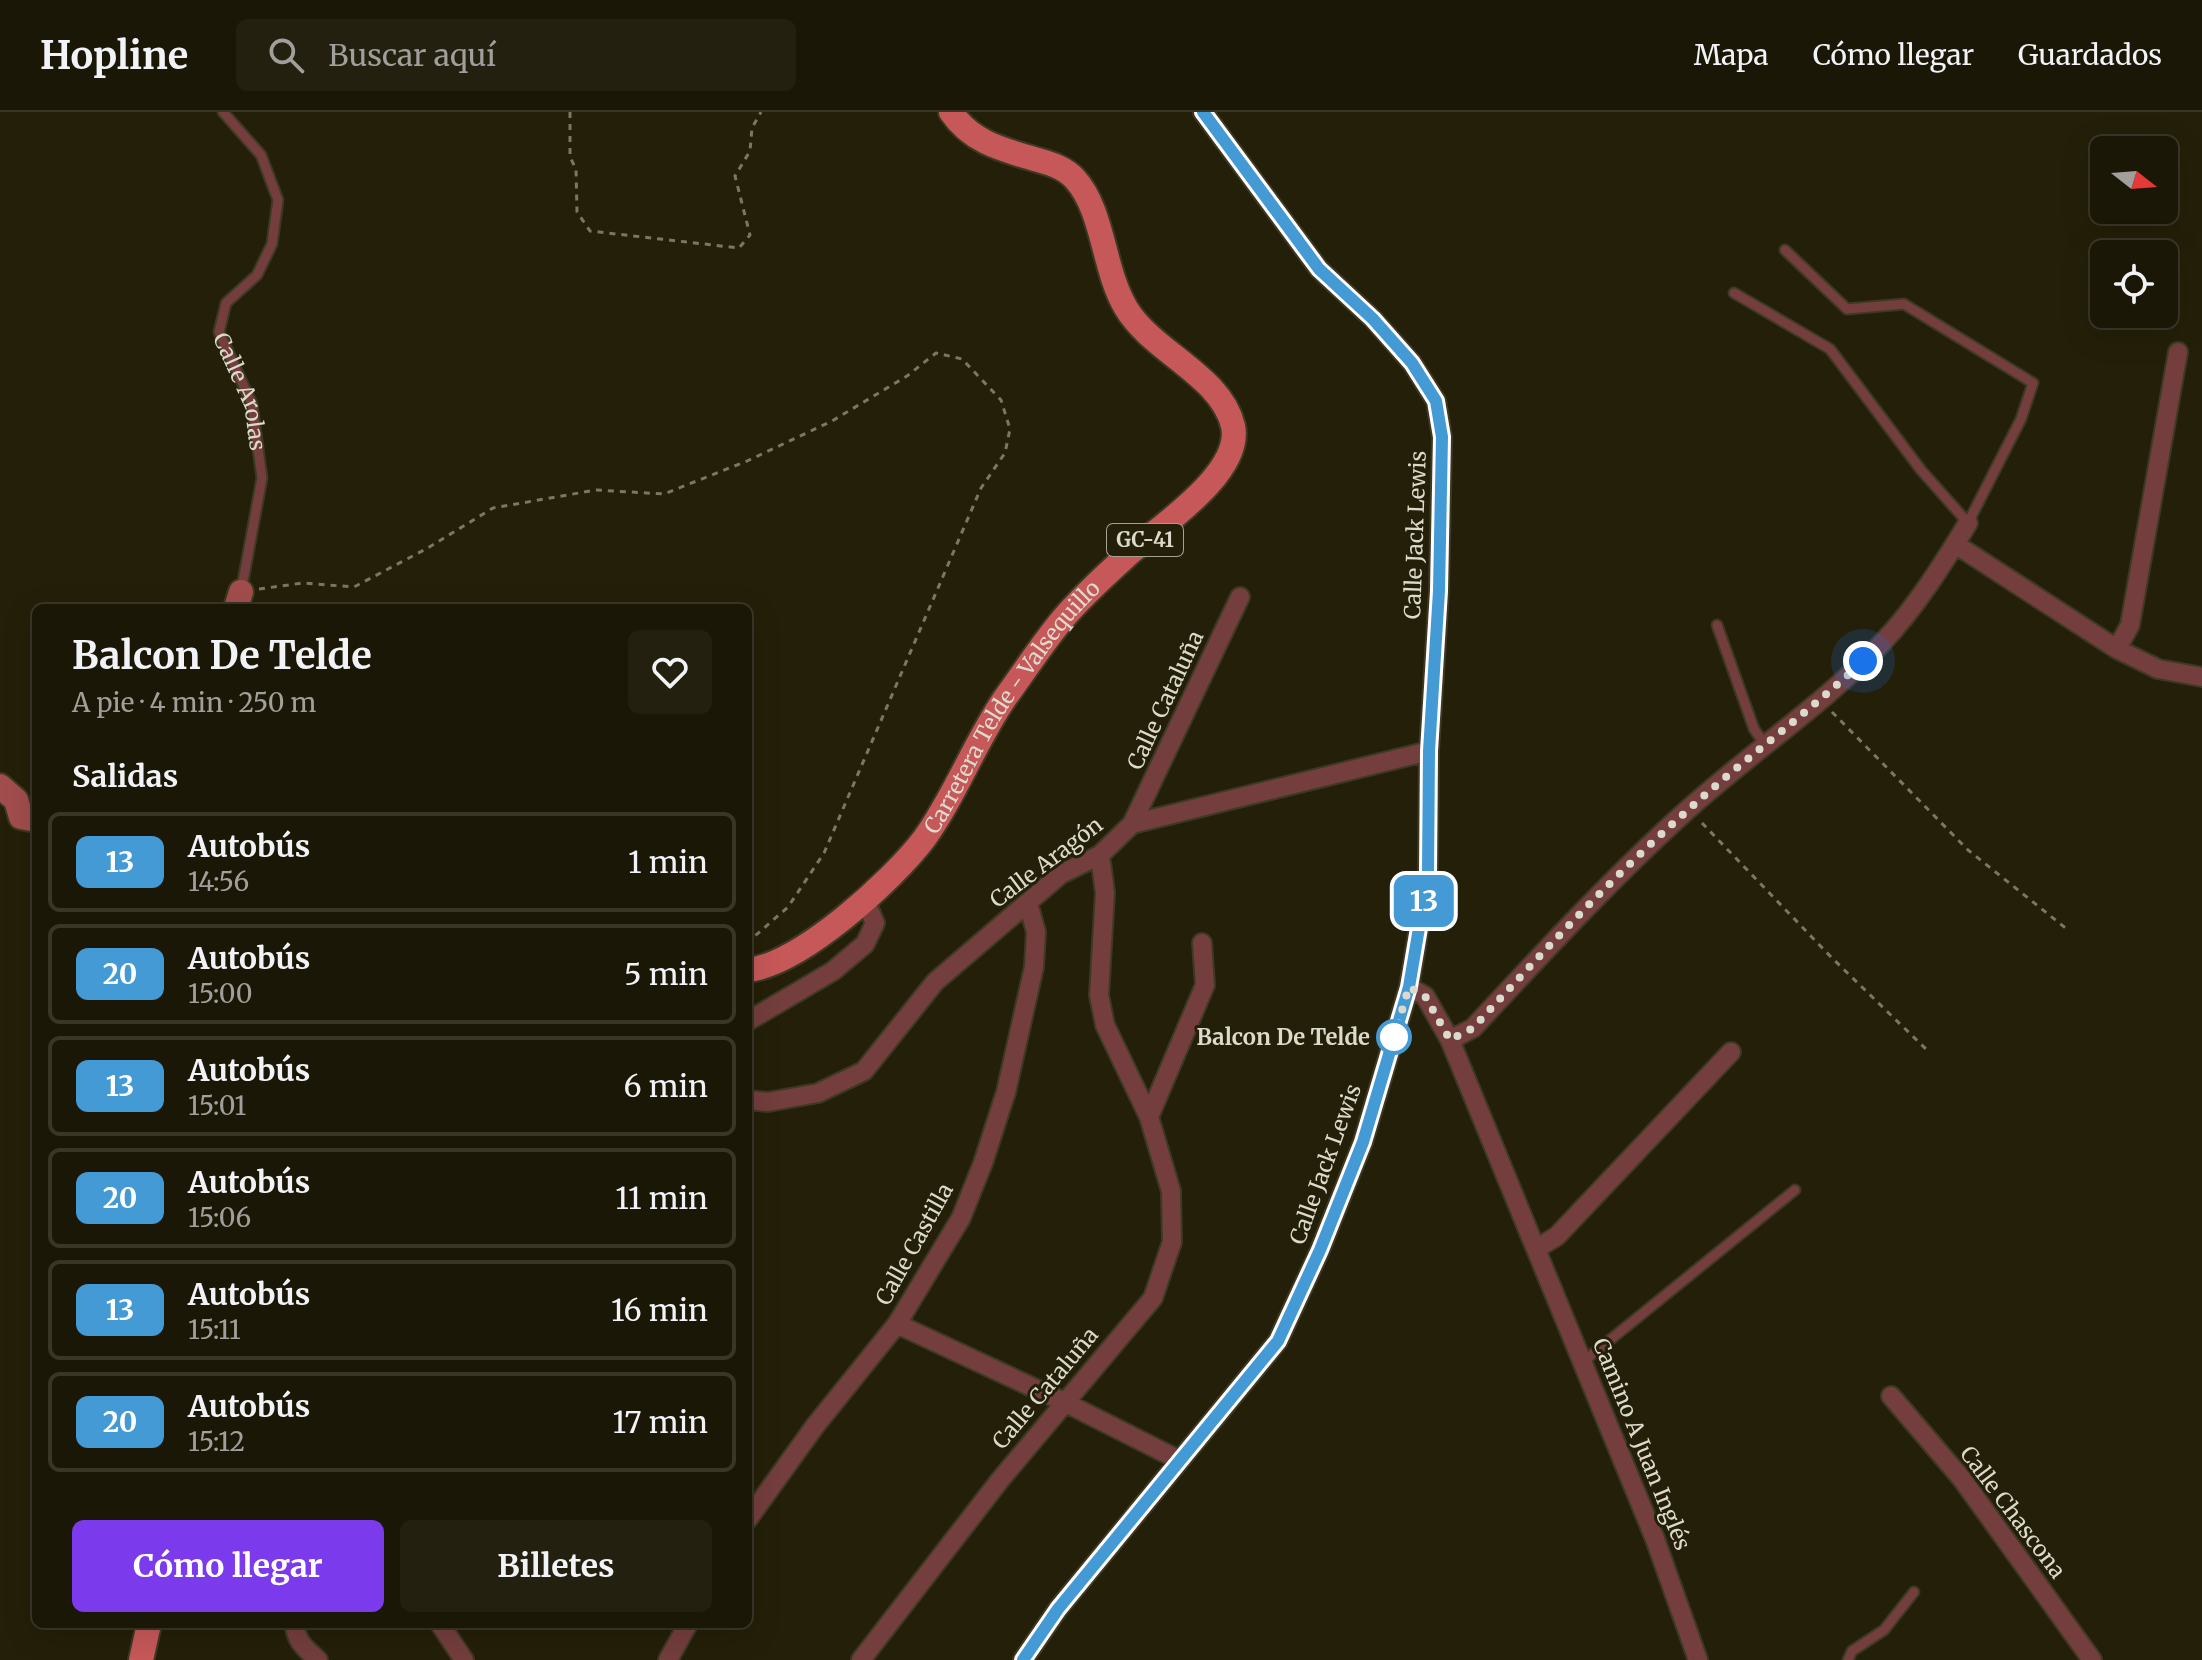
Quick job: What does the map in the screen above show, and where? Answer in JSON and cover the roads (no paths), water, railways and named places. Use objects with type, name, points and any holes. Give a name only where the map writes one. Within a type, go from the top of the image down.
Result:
[{"type":"main road","name":"Carretera Telde - Valsequillo","points":[[752,970],[761,969],[803,949],[865,900],[924,839],[1003,701],[1063,618],[1128,554],[1215,479],[1232,451],[1234,432],[1230,414],[1220,396],[1139,325],[1126,308],[1115,286],[1091,207],[1075,179],[1060,167],[993,147],[974,137],[951,112]]},
{"type":"main road","points":[[141,1660],[148,1628]]},
{"type":"street","name":"Calle Jack Lewis","points":[[1023,1660],[1058,1609],[1278,1341],[1320,1250],[1363,1142],[1409,987],[1428,875],[1429,751],[1439,575],[1442,437],[1436,401],[1412,363],[1373,319],[1319,269],[1203,112]]},
{"type":"street","points":[[2117,649],[2130,625],[2178,352]]},
{"type":"street","points":[[1450,1040],[1473,1028],[1608,883],[1689,809],[1821,701],[1884,641],[1918,598],[1968,523]]},
{"type":"street","points":[[1955,544],[2117,649],[2158,669],[2202,677]]},
{"type":"street","name":"Calle Cataluña","points":[[1132,824],[1240,597]]},
{"type":"street","name":"Calle Aragón","points":[[752,1100],[768,1102],[818,1093],[864,1071],[935,982],[1061,874],[1100,855],[1132,824],[1429,751]]},
{"type":"street","points":[[0,786],[16,800],[21,817],[32,819]]},
{"type":"street","name":"Calle Cataluña","points":[[861,1660],[1000,1480],[1153,1298],[1172,1242],[1171,1191],[1149,1117],[1105,1025],[1099,995],[1105,893],[1100,855]]},
{"type":"street","points":[[752,1019],[833,971],[865,944],[875,923],[865,900]]},
{"type":"street","name":"Calle Castilla","points":[[752,1513],[806,1438],[897,1324],[961,1218],[1006,1092],[1034,967],[1036,932],[1028,903]]},
{"type":"street","points":[[1149,1117],[1205,985],[1202,943]]},
{"type":"street","name":"Camino A Juan Inglés","points":[[1409,987],[1425,996],[1450,1040],[1584,1361],[1655,1539],[1698,1660]]},
{"type":"street","points":[[1536,1249],[1557,1236],[1731,1052]]},
{"type":"street","points":[[897,1324],[1179,1460]]},
{"type":"street","name":"Calle Chascona","points":[[1891,1396],[1962,1479],[2092,1660]]},
{"type":"street","points":[[295,1628],[301,1644],[318,1660]]},
{"type":"street","points":[[443,1628],[464,1660]]},
{"type":"street","points":[[668,1660],[686,1628]]},
{"type":"lane","name":"Calle Arolas","points":[[223,112],[261,155],[278,200],[272,244],[257,275],[226,303],[219,332],[252,404],[262,478],[238,600]]},
{"type":"lane","points":[[1734,293],[1830,349],[1921,470],[1968,523],[2021,419],[2033,383],[1904,304],[1847,309],[1785,250]]},
{"type":"lane","points":[[1717,625],[1754,729],[1766,746]]},
{"type":"lane","points":[[1584,1361],[1795,1190]]},
{"type":"lane","points":[[1848,1660],[1852,1651],[1884,1630],[1914,1592]]},
{"type":"place","name":"Balcon De Telde","points":[[1394,1037]]}]
